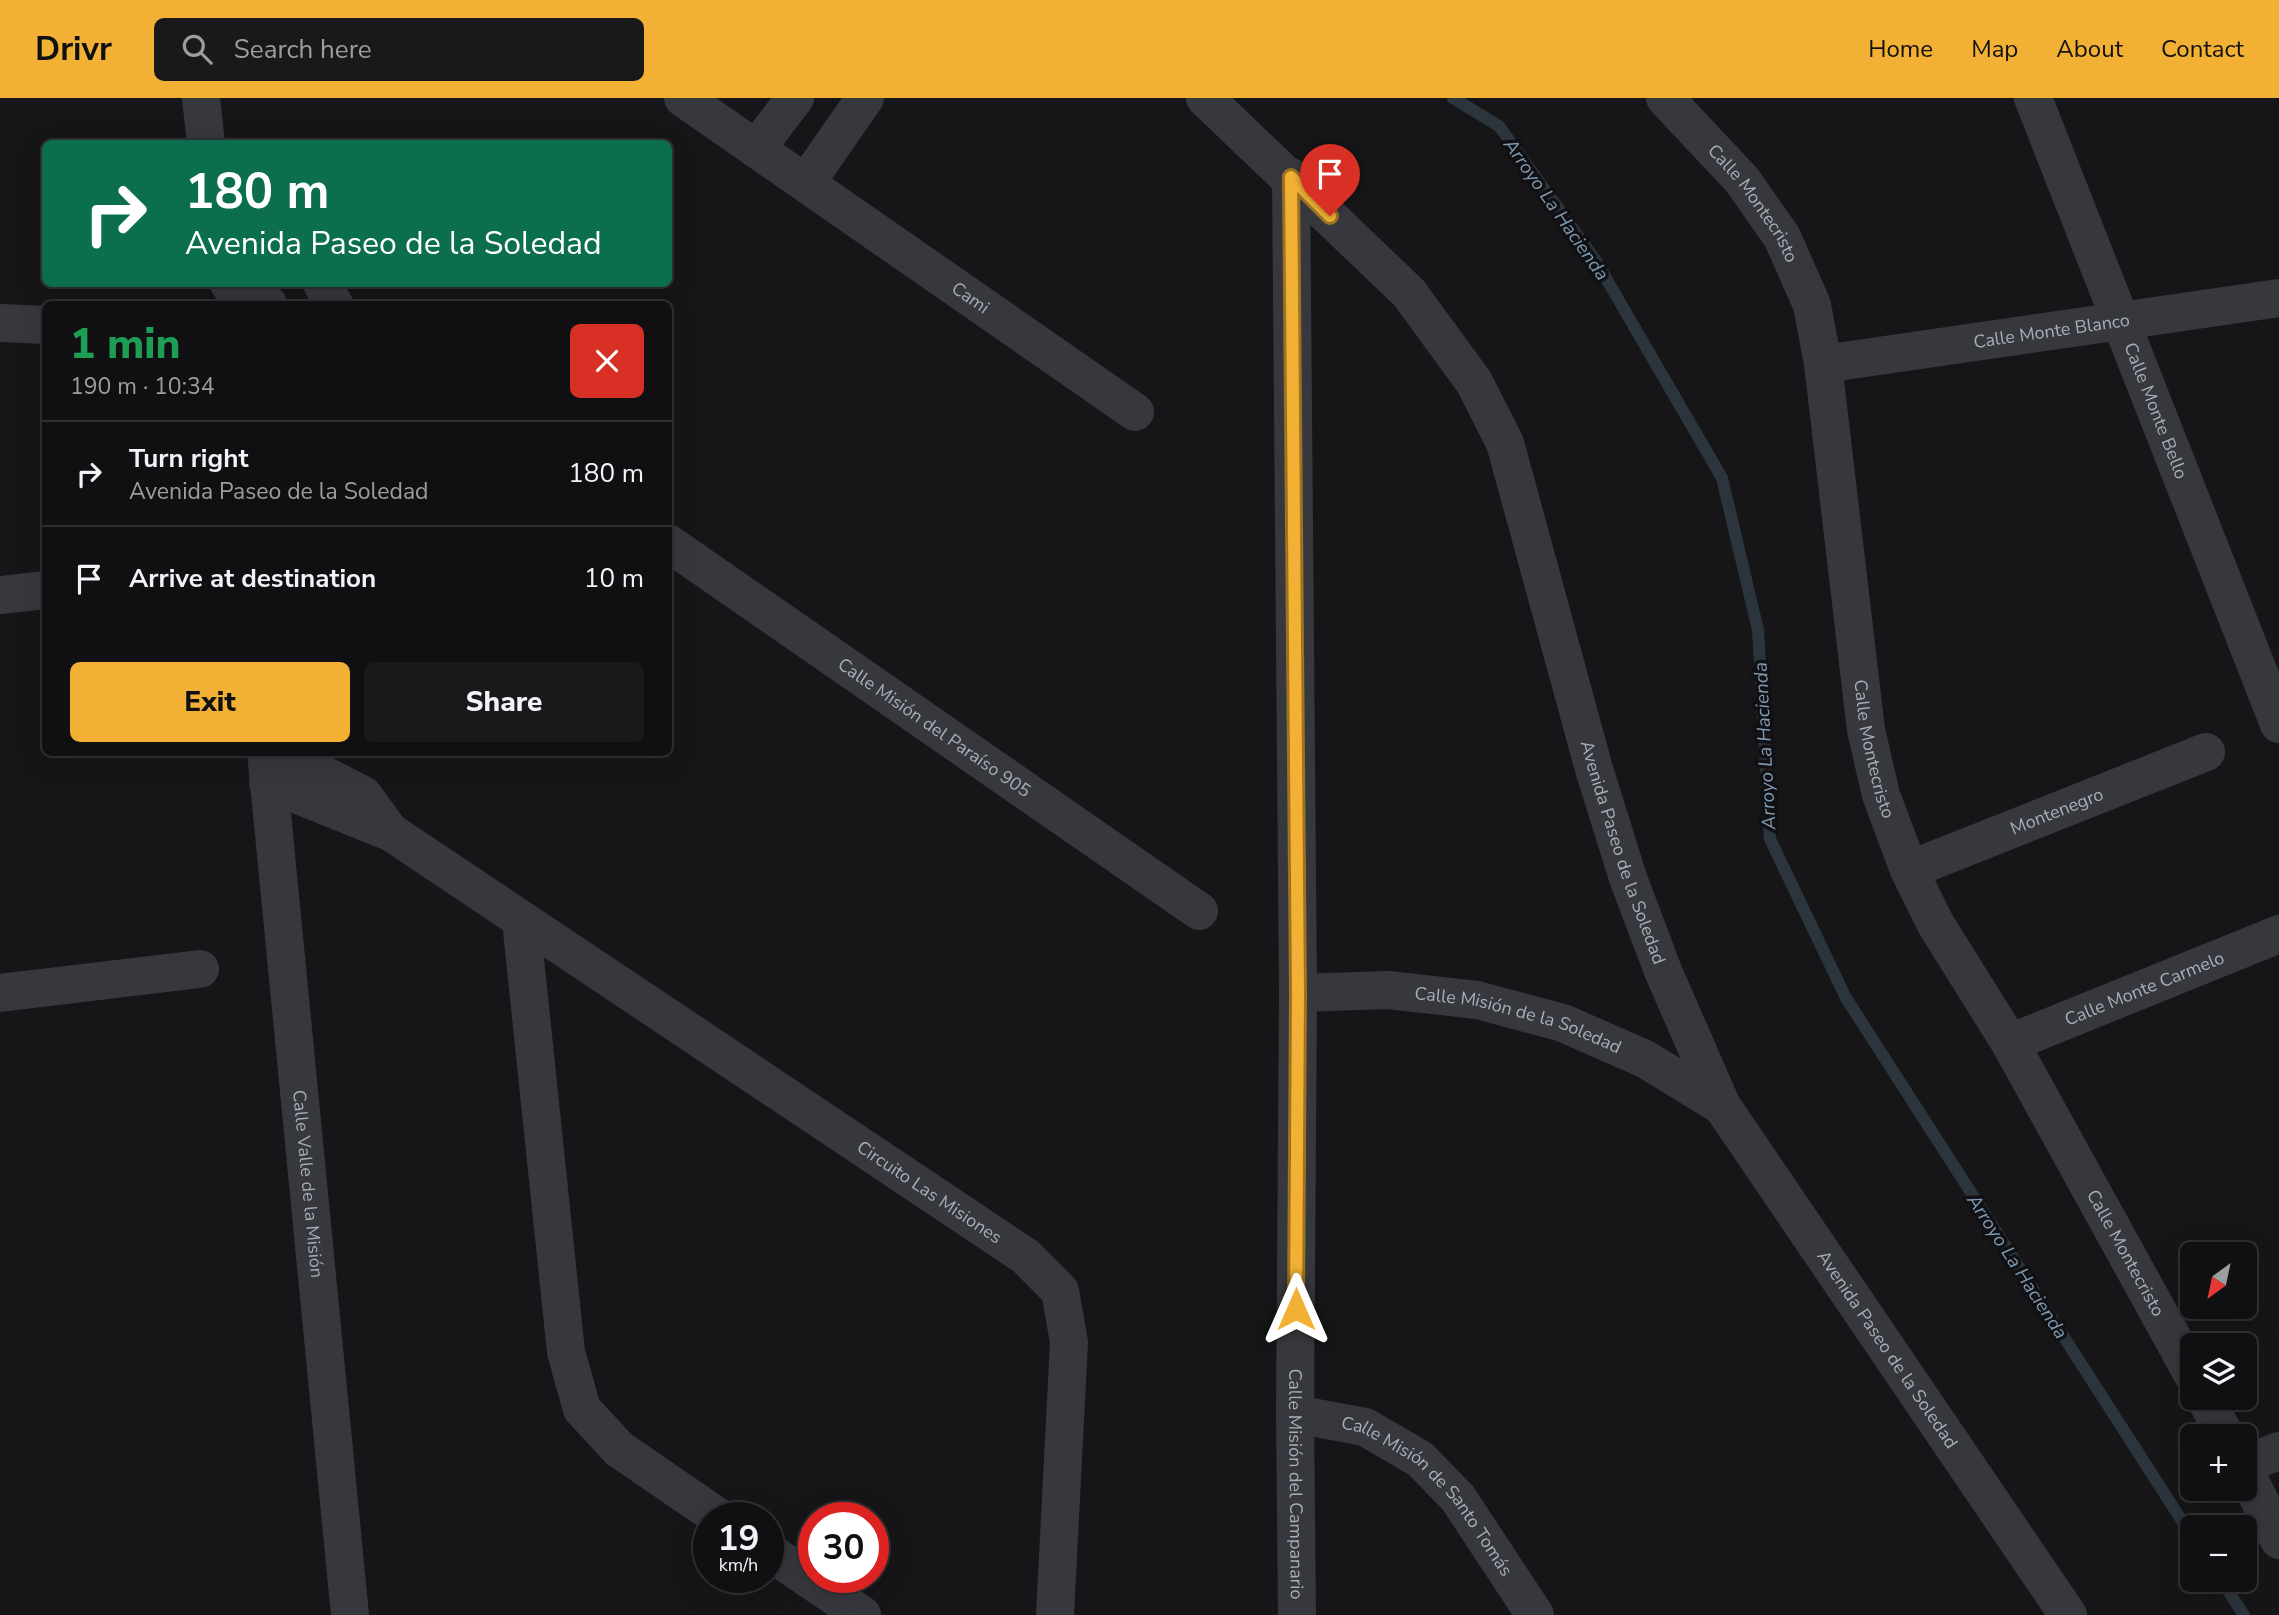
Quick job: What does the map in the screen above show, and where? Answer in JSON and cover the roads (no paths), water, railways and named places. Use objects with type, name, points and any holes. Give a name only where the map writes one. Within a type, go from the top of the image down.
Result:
[{"type":"street","points":[[201,98],[206,140]]},
{"type":"street","name":"Cami","points":[[682,98],[1135,412]]},
{"type":"street","points":[[756,149],[795,98]]},
{"type":"street","points":[[807,184],[865,98]]},
{"type":"street","name":"Avenida Paseo de la Soledad","points":[[1205,98],[1291,177],[1409,293],[1474,382],[1505,443],[1594,769],[1628,878],[1662,971],[1722,1106],[2068,1615]]},
{"type":"street","name":"Calle Montecristo","points":[[1664,98],[1742,180],[1782,237],[1812,305],[1823,364],[1866,730],[1881,794],[1909,870],[1935,923],[2010,1043],[2180,1352]]},
{"type":"street","name":"Calle Monte Bello","points":[[2033,98],[2279,724]]},
{"type":"street","name":"Calle Misión del Campanario","points":[[1291,177],[1298,993],[1295,1414],[1297,1615]]},
{"type":"street","points":[[235,287],[262,301]]},
{"type":"street","name":"Calle Monte Blanco","points":[[1823,364],[2279,298]]},
{"type":"street","points":[[0,323],[42,325]]},
{"type":"street","name":"Calle Misión del Paraíso 905","points":[[672,546],[1199,911]]},
{"type":"street","points":[[0,595],[42,590]]},
{"type":"street","name":"Montenegro","points":[[1909,870],[2206,751]]},
{"type":"street","name":"Circuito Las Misiones","points":[[271,763],[391,833],[1025,1256],[1060,1291],[1069,1342],[1055,1615]]},
{"type":"street","name":"Calle Valle de la Misión","points":[[271,763],[350,1615]]},
{"type":"street","points":[[521,921],[566,1352],[582,1409],[619,1449],[696,1502]]},
{"type":"street","name":"Calle Monte Carmelo","points":[[2010,1043],[2279,934]]},
{"type":"street","points":[[0,993],[201,969]]},
{"type":"street","name":"Calle Misión de la Soledad","points":[[1298,993],[1388,990],[1477,1000],[1563,1023],[1645,1059],[1722,1106]]},
{"type":"street","name":"Calle Misión de Santo Tomás","points":[[1295,1414],[1365,1427],[1420,1459],[1458,1498],[1535,1615]]},
{"type":"street","points":[[2257,1459],[2279,1451]]},
{"type":"street","points":[[2257,1495],[2279,1540]]},
{"type":"street","points":[[784,1562],[862,1615]]},
{"type":"waterway","name":"Arroyo La Hacienda","points":[[1453,98],[1499,126],[1596,261],[1722,478],[1758,630],[1770,839],[1846,998],[2180,1518]]},
{"type":"waterway","name":"Arroyo La Hacienda","points":[[2229,1592],[2244,1615]]}]
